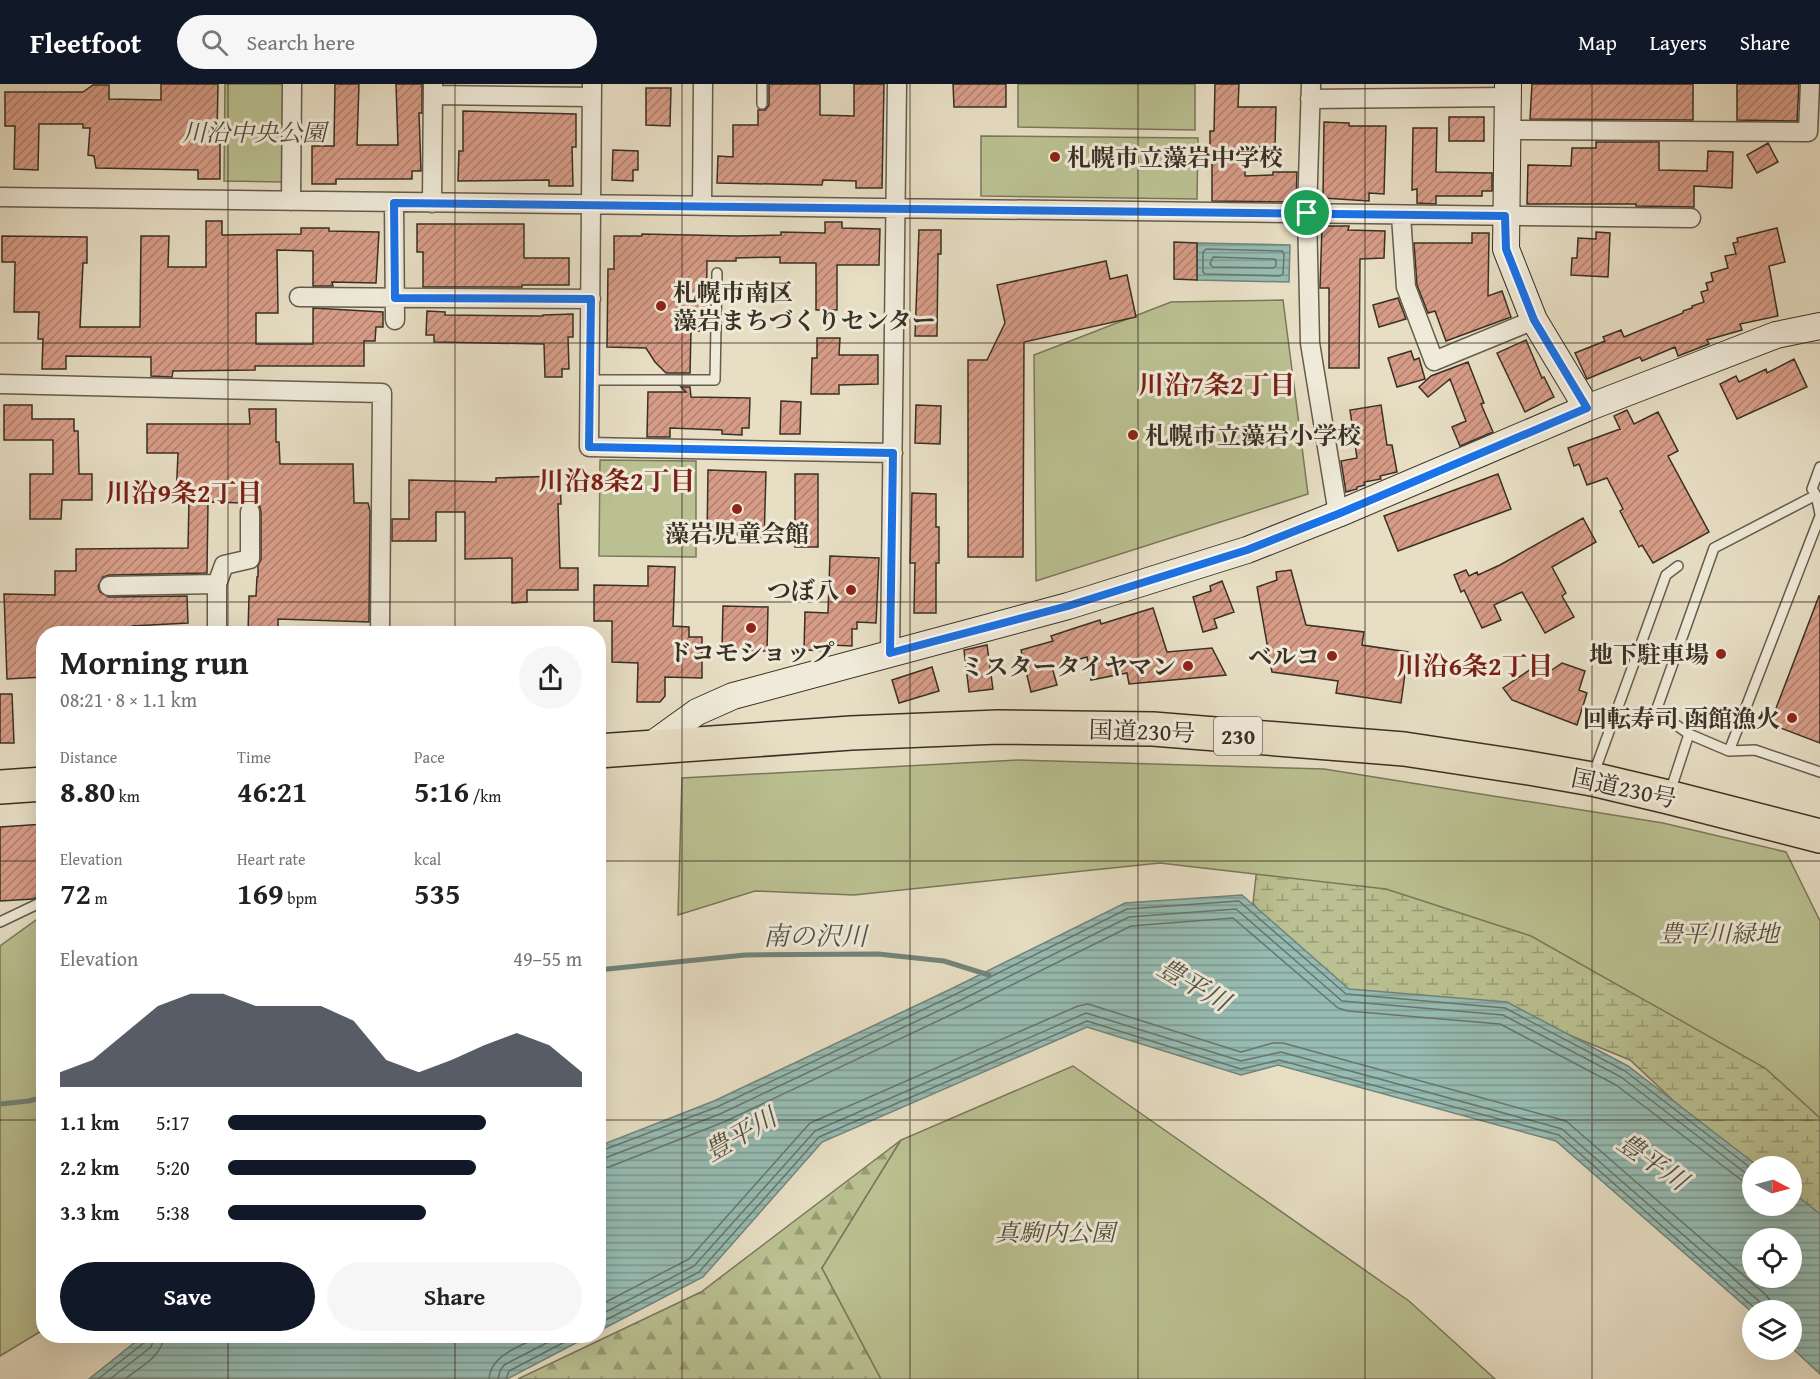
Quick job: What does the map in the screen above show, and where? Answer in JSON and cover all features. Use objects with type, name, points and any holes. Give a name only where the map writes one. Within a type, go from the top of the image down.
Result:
[{"type":"highway","name":"国道230号","points":[[606,751],[829,735],[998,728],[1153,729],[1404,750],[1592,779],[1820,836]]},
{"type":"highway","points":[[0,787],[36,785]]},
{"type":"street","points":[[291,201],[292,84]]},
{"type":"street","points":[[702,206],[703,84]]},
{"type":"street","points":[[890,653],[897,84]]},
{"type":"street","points":[[1508,130],[1808,132],[1810,84]]},
{"type":"street","points":[[432,203],[433,90],[592,91],[589,447],[893,453]]},
{"type":"street","points":[[1338,514],[1310,343],[1307,213],[1311,91],[1508,90],[1506,249],[1534,320],[1587,408]]},
{"type":"street","points":[[0,197],[1691,218]]},
{"type":"street","points":[[394,203],[396,320]]},
{"type":"street","points":[[1401,216],[1406,287],[1434,361],[1534,320]]},
{"type":"street","points":[[299,297],[591,299]]},
{"type":"street","points":[[647,748],[697,712],[733,696],[1068,606],[1247,550],[1338,514],[1587,408],[1776,335],[1820,326]]},
{"type":"street","points":[[0,384],[382,393],[380,626]]},
{"type":"street","points":[[217,626],[217,584],[225,565],[250,559],[250,512]]},
{"type":"street","points":[[110,586],[217,584]]},
{"type":"lane","points":[[762,84],[762,104]]},
{"type":"lane","points":[[590,380],[715,380],[717,273]]},
{"type":"lane","points":[[1730,751],[1820,515],[1814,492],[1820,467]]},
{"type":"lane","points":[[1814,492],[1770,519],[1714,548],[1656,711],[1689,735],[1730,751],[1755,750],[1820,772]]},
{"type":"lane","points":[[1592,779],[1666,574],[1678,566]]},
{"type":"lane","points":[[1668,797],[1689,735]]},
{"type":"lane","points":[[0,922],[36,905]]},
{"type":"green space","name":"川沿中央公園","points":[[225,84],[284,84],[282,182],[224,181]]},
{"type":"green space","points":[[1018,84],[1195,84],[1195,130],[1018,127]]},
{"type":"green space","points":[[981,136],[1198,138],[1197,199],[981,196]]},
{"type":"green space","points":[[1283,300],[1308,494],[1036,581],[1034,355],[1171,302]]},
{"type":"green space","points":[[600,460],[696,461],[696,557],[599,556]]},
{"type":"green space","name":"豊平川緑地","points":[[1018,760],[1324,769],[1663,823],[1786,852],[1820,921],[1820,1118],[1765,1068],[1531,936],[1386,889],[1160,863],[854,895],[755,891],[678,915],[682,778]]},
{"type":"green space","points":[[1258,858],[1477,897],[1662,990],[1820,1101],[1820,1215],[1802,1202],[1802,1156],[1742,1156],[1742,1161],[1728,1152],[1630,1060],[1569,1035],[1353,1001],[1286,949],[1253,903]]},
{"type":"green space","points":[[36,920],[36,1334],[0,1356],[0,946]]},
{"type":"green space","name":"真駒内公園","points":[[1073,1066],[1409,1301],[1495,1379],[881,1379],[822,1268],[901,1140]]},
{"type":"green space","points":[[901,1140],[822,1268],[881,1379],[518,1379],[594,1343],[606,1343],[606,1337],[701,1292]]},
{"type":"water","points":[[1197,243],[1290,245],[1289,282],[1197,280]]},
{"type":"water","name":"豊平川","points":[[1242,895],[1349,989],[1507,1002],[1628,1066],[1745,1156],[1742,1156],[1742,1216],[1802,1216],[1802,1200],[1820,1214],[1820,1374],[1802,1357],[1802,1300],[1742,1300],[1742,1303],[1556,1141],[1278,1065],[1241,1075],[1087,1027],[822,1142],[703,1277],[606,1327],[606,1143],[714,1101],[951,989],[1125,903]]},
{"type":"water","points":[[134,1343],[576,1343],[507,1379],[89,1379]]},
{"type":"building","points":[[161,84],[218,84],[217,134],[220,134],[220,179],[198,179],[198,170],[96,168],[94,156],[88,155],[90,128],[83,128],[83,124],[39,124],[38,170],[14,169],[15,126],[5,126],[5,92],[83,92],[93,85],[109,85],[109,99],[161,100]]},
{"type":"building","points":[[335,84],[359,84],[357,145],[398,145],[396,84],[422,84],[422,113],[419,113],[421,171],[412,171],[412,179],[336,179],[336,184],[312,184],[312,146],[334,146]]},
{"type":"building","points":[[769,84],[820,84],[820,115],[854,116],[854,84],[884,84],[882,188],[856,188],[856,181],[823,180],[822,185],[717,183],[718,156],[733,157],[733,125],[758,125],[758,110],[765,110],[769,105]]},
{"type":"building","points":[[953,84],[1006,84],[1006,107],[954,107]]},
{"type":"building","points":[[1215,84],[1239,84],[1238,107],[1276,107],[1275,147],[1245,146],[1245,176],[1273,175],[1273,172],[1297,172],[1296,202],[1212,201],[1210,131],[1214,131]]},
{"type":"building","points":[[1532,84],[1693,84],[1693,120],[1530,119]]},
{"type":"building","points":[[1737,84],[1799,84],[1797,121],[1737,120]]},
{"type":"building","points":[[646,88],[671,88],[670,126],[646,125]]},
{"type":"building","points":[[463,111],[576,114],[576,147],[572,147],[573,186],[549,186],[549,180],[458,181],[459,151],[463,151]]},
{"type":"building","points":[[1449,117],[1484,117],[1484,141],[1449,141]]},
{"type":"building","points":[[1324,122],[1349,123],[1349,126],[1386,126],[1384,194],[1369,193],[1369,201],[1323,198]]},
{"type":"building","points":[[1413,128],[1437,128],[1436,172],[1492,173],[1492,191],[1482,191],[1482,196],[1436,196],[1436,204],[1417,203],[1417,189],[1412,190]]},
{"type":"building","points":[[1596,142],[1659,142],[1659,170],[1707,171],[1708,151],[1733,152],[1732,188],[1694,186],[1694,207],[1636,206],[1636,204],[1527,204],[1528,165],[1571,166],[1572,148],[1596,148]]},
{"type":"building","points":[[1768,143],[1778,162],[1757,173],[1747,155]]},
{"type":"building","points":[[613,150],[638,151],[638,170],[633,170],[633,181],[612,180]]},
{"type":"building","points":[[206,221],[222,221],[222,235],[301,234],[301,228],[379,232],[376,283],[332,282],[333,286],[313,286],[313,251],[277,250],[278,313],[256,313],[256,344],[313,344],[313,308],[383,312],[383,327],[376,327],[375,341],[364,341],[364,366],[255,366],[255,370],[173,371],[172,377],[151,376],[151,357],[66,356],[66,369],[42,369],[43,339],[38,339],[39,312],[14,312],[15,262],[2,262],[2,236],[87,237],[87,263],[83,263],[80,327],[140,327],[141,236],[169,236],[168,267],[206,267]]},
{"type":"building","points":[[825,222],[842,222],[842,228],[880,229],[879,265],[837,265],[837,310],[816,310],[816,263],[780,263],[780,257],[707,261],[706,331],[691,331],[690,373],[666,373],[646,348],[607,347],[608,269],[614,269],[614,236],[825,233]]},
{"type":"building","points":[[417,224],[524,224],[524,258],[569,258],[569,285],[423,287],[423,252],[417,252]]},
{"type":"building","points":[[1322,226],[1349,226],[1348,230],[1385,231],[1384,258],[1360,259],[1359,368],[1329,368],[1329,288],[1320,288]]},
{"type":"building","points":[[1777,228],[1785,262],[1769,266],[1778,316],[1740,324],[1742,330],[1707,340],[1709,344],[1678,356],[1675,347],[1642,361],[1640,357],[1587,379],[1575,353],[1605,341],[1603,337],[1621,330],[1624,337],[1704,302],[1701,292],[1708,290],[1706,283],[1713,281],[1711,273],[1728,268],[1725,256],[1736,254],[1733,243],[1738,242],[1737,238]]},
{"type":"building","points":[[919,230],[941,230],[941,254],[938,254],[937,336],[915,336]]},
{"type":"building","points":[[1596,232],[1610,233],[1608,277],[1571,275],[1572,258],[1577,258],[1578,238],[1596,239]]},
{"type":"building","points":[[1472,233],[1489,233],[1488,296],[1502,291],[1511,317],[1446,341],[1435,311],[1428,313],[1417,285],[1414,243],[1472,243]]},
{"type":"building","points":[[1174,242],[1197,243],[1197,280],[1174,279]]},
{"type":"building","points":[[1106,261],[1110,279],[1127,275],[1136,317],[1024,342],[1023,557],[968,557],[968,360],[987,360],[1005,323],[997,285]]},
{"type":"building","points":[[1398,298],[1406,319],[1379,327],[1373,305]]},
{"type":"building","points":[[427,311],[445,312],[445,315],[573,314],[573,337],[568,337],[569,369],[562,369],[562,377],[545,377],[544,344],[434,342],[434,335],[426,335]]},
{"type":"building","points":[[817,338],[840,338],[839,355],[878,355],[878,384],[839,385],[839,394],[811,394],[812,358],[817,358]]},
{"type":"building","points":[[1526,340],[1542,378],[1544,377],[1554,397],[1525,412],[1497,353]]},
{"type":"building","points":[[1411,351],[1414,360],[1419,358],[1425,379],[1397,387],[1388,358]]},
{"type":"building","points":[[1794,359],[1807,387],[1737,419],[1720,384],[1736,376],[1739,382],[1766,369],[1767,373]]},
{"type":"building","points":[[1468,362],[1484,403],[1481,404],[1493,432],[1460,446],[1452,427],[1466,421],[1450,379],[1428,397],[1419,387],[1431,376]]},
{"type":"building","points":[[681,387],[690,387],[691,397],[750,398],[749,428],[742,428],[742,435],[722,434],[722,430],[670,428],[670,437],[647,437],[648,392],[686,392]]},
{"type":"building","points":[[781,401],[801,402],[800,434],[780,434]]},
{"type":"building","points":[[4,405],[32,405],[32,419],[74,419],[74,431],[78,431],[79,474],[92,474],[92,500],[62,500],[61,519],[30,519],[30,474],[53,474],[53,440],[4,440]]},
{"type":"building","points":[[916,405],[941,406],[940,444],[915,443]]},
{"type":"building","points":[[1381,405],[1387,445],[1392,445],[1397,472],[1380,476],[1381,479],[1364,482],[1365,485],[1346,492],[1341,461],[1357,458],[1350,410]]},
{"type":"building","points":[[249,409],[276,409],[276,442],[279,442],[280,464],[353,464],[354,503],[368,503],[370,511],[369,622],[278,619],[278,626],[248,626],[249,596],[256,596],[258,566],[261,559],[259,503],[251,501],[244,503],[208,502],[207,573],[109,575],[103,577],[98,586],[100,592],[109,597],[187,596],[188,623],[132,626],[36,626],[36,677],[7,679],[4,594],[55,595],[55,571],[76,571],[76,549],[188,548],[189,499],[176,499],[178,453],[147,453],[147,424],[250,424]]},
{"type":"building","points":[[1627,410],[1634,424],[1658,412],[1678,451],[1668,456],[1709,532],[1653,563],[1642,545],[1639,547],[1620,511],[1623,509],[1607,478],[1587,485],[1579,464],[1574,466],[1568,448],[1620,429],[1614,416]]},
{"type":"building","points":[[708,470],[766,472],[764,542],[707,540]]},
{"type":"building","points":[[795,474],[818,474],[818,547],[795,547]]},
{"type":"building","points":[[1498,474],[1511,509],[1398,551],[1384,516]]},
{"type":"building","points":[[560,476],[561,504],[558,504],[560,568],[578,568],[578,590],[527,590],[527,602],[512,603],[512,558],[465,559],[465,512],[436,512],[436,541],[392,541],[392,519],[409,519],[409,480],[496,482],[496,478]]},
{"type":"building","points":[[912,493],[936,494],[939,563],[936,563],[936,613],[914,613],[915,563],[910,563]]},
{"type":"building","points":[[1583,518],[1596,542],[1552,567],[1566,593],[1562,596],[1574,617],[1545,633],[1522,592],[1494,605],[1501,620],[1482,628],[1464,590],[1461,592],[1454,575],[1466,570],[1469,576],[1477,572],[1478,575]]},
{"type":"building","points":[[830,556],[879,558],[876,623],[857,622],[857,629],[852,629],[852,646],[831,645],[831,651],[804,650],[805,612],[828,613]]},
{"type":"building","points":[[648,566],[675,567],[673,626],[689,627],[689,637],[702,637],[702,678],[665,677],[665,696],[660,702],[637,702],[638,663],[612,662],[612,621],[594,621],[594,585],[648,586]]},
{"type":"building","points":[[1291,570],[1306,625],[1364,632],[1362,645],[1408,652],[1401,703],[1336,693],[1338,681],[1272,672],[1257,587],[1277,580],[1276,572]]},
{"type":"building","points":[[1222,581],[1234,612],[1214,619],[1217,628],[1203,632],[1193,597],[1211,591],[1210,586]]},
{"type":"building","points":[[1820,596],[1820,743],[1770,724]]},
{"type":"building","points":[[723,606],[768,607],[767,651],[722,650]]},
{"type":"building","points":[[1153,608],[1167,652],[1212,648],[1226,675],[1129,684],[1127,673],[1091,680],[1087,657],[1052,667],[1057,685],[1031,692],[1021,650],[1053,641],[1051,636],[1100,620],[1101,624]]},
{"type":"building","points":[[987,645],[993,689],[969,692],[964,650]]},
{"type":"building","points":[[1562,663],[1585,671],[1579,690],[1587,693],[1577,725],[1512,700],[1503,688],[1531,669],[1543,676]]},
{"type":"building","points":[[932,667],[939,691],[899,703],[892,680]]},
{"type":"building","points":[[0,694],[12,694],[14,743],[0,743]]},
{"type":"building","points":[[36,825],[36,898],[0,901],[0,827]]},
{"type":"waterway","name":"南の沢川","points":[[606,969],[745,955],[878,954],[944,961],[989,975]]},
{"type":"waterway","name":"南の沢川","points":[[0,1104],[36,1099]]},
{"type":"place","name":"札幌市立藻岩中学校","points":[[1055,157]]},
{"type":"place","name":"札幌市南区 藻岩まちづくりセンター","points":[[661,306]]},
{"type":"place","name":"札幌市立藻岩小学校","points":[[1133,435]]},
{"type":"place","name":"藻岩児童会館","points":[[737,509]]},
{"type":"place","name":"つぼ八","points":[[851,590]]},
{"type":"place","name":"ドコモショップ","points":[[751,628]]},
{"type":"place","name":"地下駐車場","points":[[1721,654]]},
{"type":"place","name":"ベルコ","points":[[1332,656]]},
{"type":"place","name":"ミスタータイヤマン","points":[[1188,666]]},
{"type":"place","name":"回転寿司 函館漁火","points":[[1792,718]]},
{"type":"district","name":"川沿7条2丁目","points":[[1217,384]]},
{"type":"district","name":"川沿8条2丁目","points":[[617,480]]},
{"type":"district","name":"川沿9条2丁目","points":[[184,492]]},
{"type":"district","name":"川沿6条2丁目","points":[[1475,665]]},
{"type":"route","points":[[394,203],[1307,213],[1505,216],[1506,249],[1534,320],[1587,408],[1338,514],[1247,550],[1068,606],[890,653],[893,453],[589,447],[591,299],[395,298],[394,203]]}]
